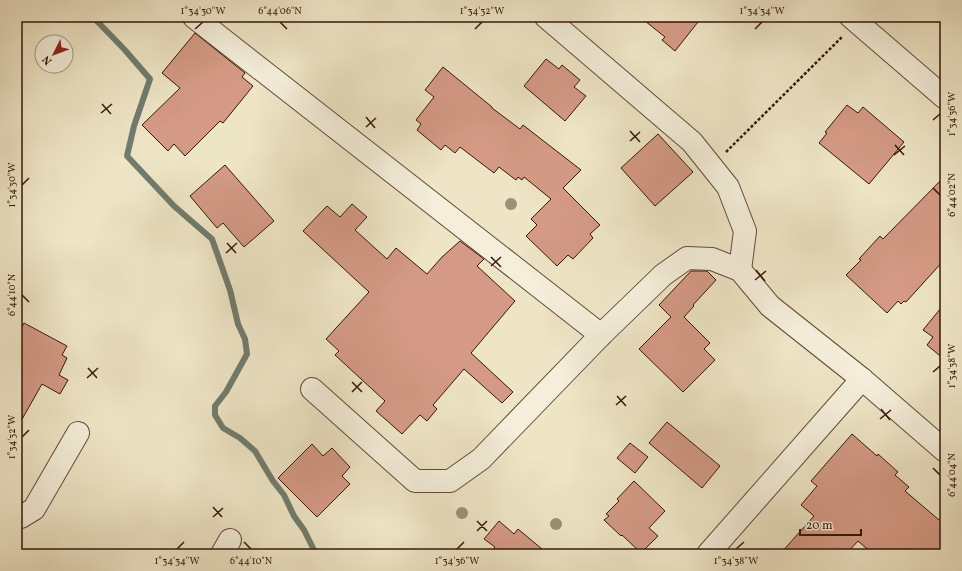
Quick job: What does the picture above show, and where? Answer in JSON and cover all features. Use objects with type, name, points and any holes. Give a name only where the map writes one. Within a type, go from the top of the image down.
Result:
[{"type":"street","points":[[194,17],[601,335]]},
{"type":"street","points":[[546,17],[692,142],[728,187],[745,231],[740,270]]},
{"type":"street","points":[[854,20],[945,98]]},
{"type":"street","points":[[312,389],[415,481],[450,481],[481,459],[601,335],[663,275],[687,258],[712,259],[740,270],[770,306],[862,379],[945,451]]},
{"type":"street","points":[[708,554],[862,379]]},
{"type":"street","points":[[17,516],[21,517],[34,509],[78,433]]},
{"type":"path","points":[[712,168],[854,20]]},
{"type":"building","points":[[640,17],[702,17],[675,51],[662,40],[665,37]]},
{"type":"building","points":[[195,33],[245,73],[242,77],[253,86],[223,123],[220,121],[185,156],[174,144],[168,151],[142,125],[180,88],[162,73]]},
{"type":"building","points":[[546,59],[559,69],[562,65],[580,80],[574,87],[586,96],[565,121],[524,86]]},
{"type":"building","points":[[443,67],[492,108],[520,129],[523,125],[581,170],[563,188],[600,225],[590,234],[593,238],[573,259],[568,255],[557,266],[526,236],[537,225],[531,219],[551,199],[524,177],[522,180],[518,177],[516,180],[499,167],[494,173],[460,147],[455,153],[445,145],[441,150],[417,130],[421,124],[416,120],[434,97],[425,90]]},
{"type":"building","points":[[847,105],[858,113],[863,107],[904,142],[869,184],[819,143],[827,133],[825,132]]},
{"type":"building","points":[[658,134],[693,172],[655,206],[621,168]]},
{"type":"building","points":[[225,165],[274,221],[244,247],[223,223],[217,228],[190,196]]},
{"type":"building","points":[[945,176],[945,259],[906,302],[904,301],[901,304],[898,301],[887,313],[846,275],[861,260],[859,259],[880,236],[883,239]]},
{"type":"building","points":[[352,204],[367,217],[355,230],[387,259],[396,248],[427,274],[442,257],[460,241],[484,259],[477,266],[515,301],[471,353],[513,392],[502,403],[464,369],[433,405],[437,409],[427,421],[420,415],[402,434],[376,411],[385,401],[335,355],[339,351],[326,339],[369,292],[303,231],[327,206],[340,217]]},
{"type":"building","points":[[691,271],[707,271],[716,280],[684,317],[710,343],[704,349],[715,360],[683,392],[639,349],[671,317],[659,305]]},
{"type":"building","points":[[945,303],[945,360],[927,345],[933,337],[923,330]]},
{"type":"building","points":[[24,323],[67,346],[62,355],[67,358],[59,375],[68,380],[60,394],[42,384],[17,428],[17,336]]},
{"type":"building","points":[[667,422],[720,466],[702,488],[649,443]]},
{"type":"building","points":[[852,434],[898,472],[895,475],[909,487],[905,491],[945,525],[945,554],[873,554],[858,541],[846,554],[780,554],[814,516],[801,505],[817,486],[811,481]]},
{"type":"building","points":[[630,443],[648,457],[635,473],[617,458]]},
{"type":"building","points":[[312,444],[323,456],[332,448],[350,467],[342,476],[350,484],[317,517],[278,478]]},
{"type":"building","points":[[634,481],[665,511],[649,528],[658,536],[641,553],[604,520],[609,516],[606,514],[619,501],[617,499]]},
{"type":"building","points":[[499,521],[514,534],[518,529],[548,554],[489,554],[495,547],[484,539]]},
{"type":"waterway","points":[[93,17],[150,79],[134,126],[127,156],[174,206],[212,239],[230,290],[238,324],[245,339],[247,354],[226,392],[215,406],[215,415],[223,428],[240,438],[255,451],[273,481],[284,495],[294,516],[304,530],[316,554]]}]
